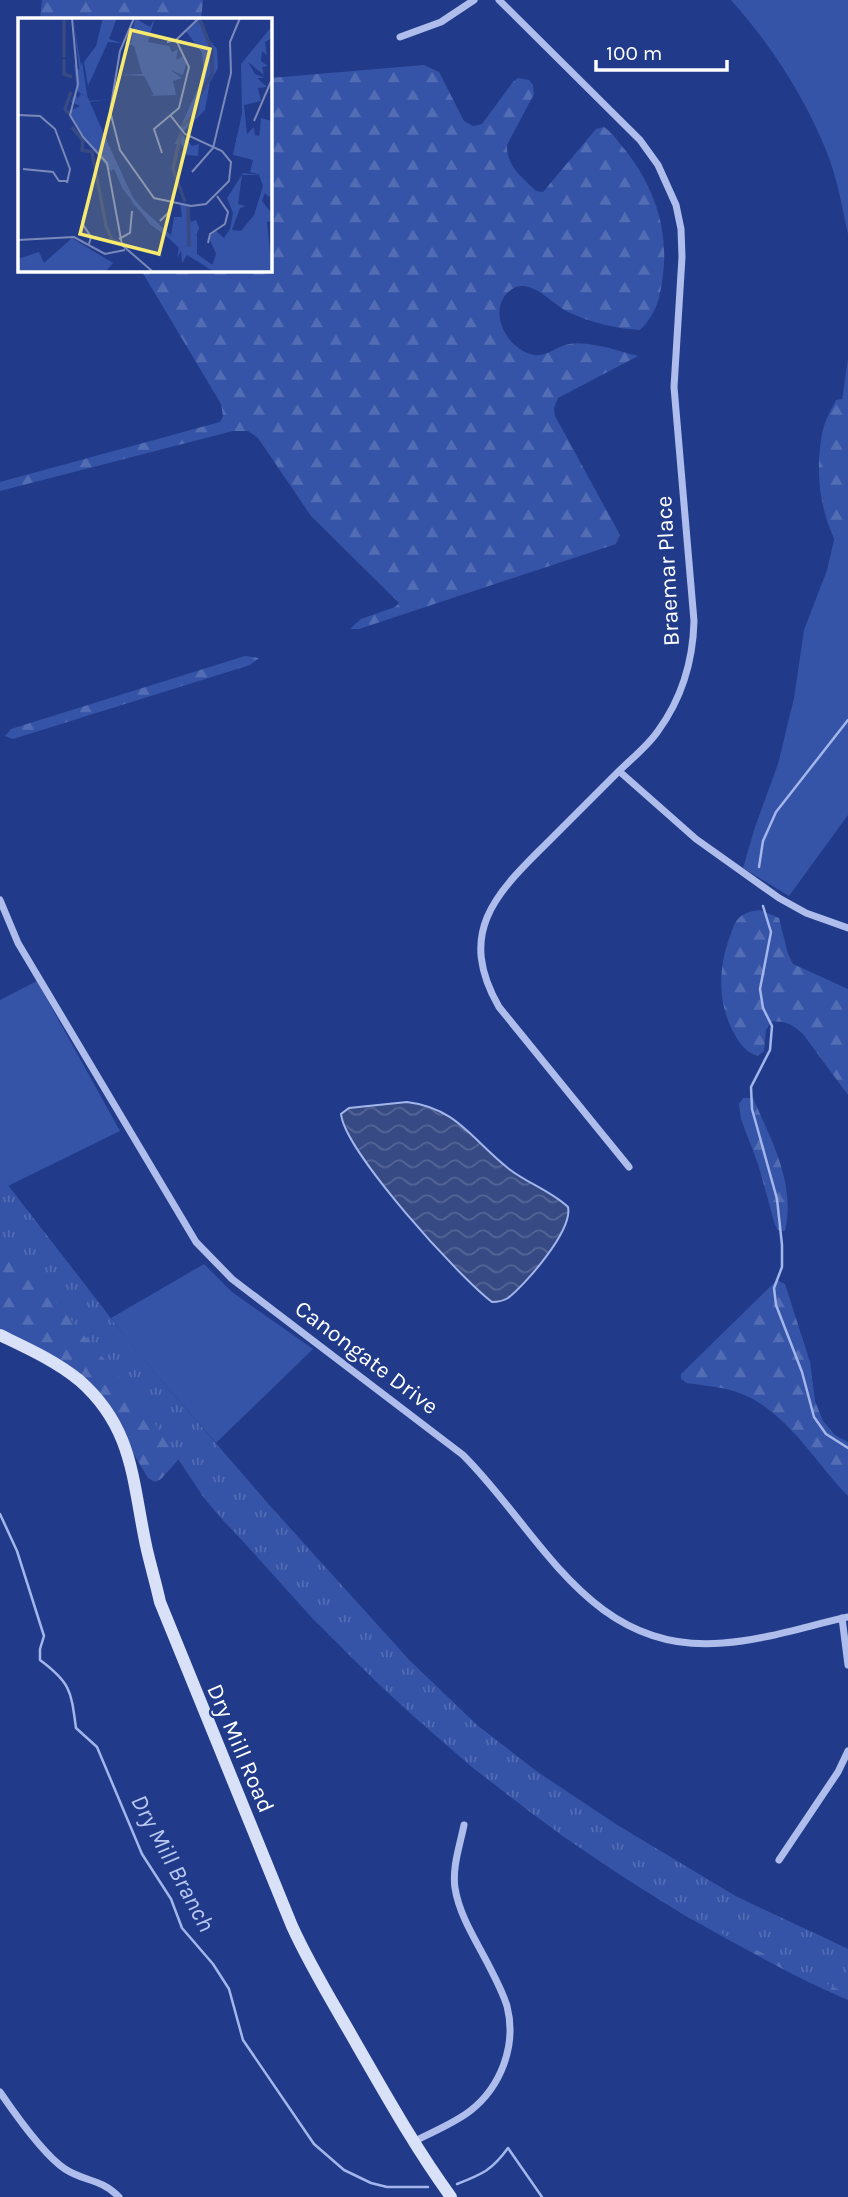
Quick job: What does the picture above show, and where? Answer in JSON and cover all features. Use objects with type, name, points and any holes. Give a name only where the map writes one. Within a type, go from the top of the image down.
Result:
[{"type":"street","points":[[400,37],[441,22],[474,0]]},
{"type":"street","name":"Braemar Place","points":[[499,0],[650,152],[672,193],[681,229],[682,257],[674,387],[694,607],[693,646],[684,685],[671,712],[648,744],[499,893],[486,920],[482,949],[486,980],[499,1007],[629,1167]]},
{"type":"street","points":[[620,771],[696,839],[779,898],[806,914],[848,928]]},
{"type":"street","name":"Canongate Drive","points":[[0,900],[18,943],[196,1242],[232,1279],[463,1455],[590,1601],[633,1628],[657,1637],[695,1644],[734,1642],[845,1618]]},
{"type":"street","name":"Dry Mill Road","points":[[0,1335],[39,1354],[78,1380],[100,1403],[120,1431],[130,1461],[160,1602],[308,1961],[413,2142],[451,2197]]},
{"type":"street","points":[[845,1618],[848,1665]]},
{"type":"street","points":[[779,1860],[838,1772],[848,1751]]},
{"type":"street","points":[[413,2142],[468,2113],[480,2102],[497,2080],[508,2053],[510,2038],[507,2008],[465,1920],[455,1891],[454,1875],[464,1825]]},
{"type":"street","points":[[0,2092],[59,2164],[78,2176],[97,2181],[119,2197]]},
{"type":"green space","points":[[42,0],[203,0],[201,18],[40,18]]},
{"type":"green space","points":[[731,0],[848,0],[848,234],[830,160],[807,109],[773,52]]},
{"type":"green space","points":[[424,65],[439,72],[464,121],[473,126],[482,124],[513,82],[518,78],[529,80],[534,94],[507,145],[507,152],[516,171],[536,191],[543,192],[596,129],[604,127],[626,151],[653,197],[662,229],[662,282],[658,302],[649,319],[640,330],[613,327],[576,316],[536,290],[520,286],[504,297],[499,315],[510,340],[525,352],[534,355],[548,353],[565,345],[586,343],[638,356],[558,398],[554,408],[555,416],[620,535],[616,544],[359,629],[350,629],[361,619],[395,607],[399,603],[311,516],[258,438],[248,431],[233,431],[0,491],[0,482],[220,422],[223,416],[221,404],[142,271],[271,271],[271,78]]},
{"type":"green space","points":[[848,358],[848,815],[789,896],[743,868],[778,764],[794,698],[804,630],[827,570],[838,523],[841,408]]},
{"type":"green space","points":[[848,398],[848,561],[831,532],[826,516],[819,481],[819,464],[827,419],[836,400]]},
{"type":"green space","points":[[245,656],[259,658],[250,665],[13,739],[5,736],[11,729]]},
{"type":"green space","points":[[760,910],[779,918],[793,964],[848,989],[848,1095],[803,1034],[792,1026],[771,1022],[766,1030],[764,1051],[758,1056],[742,1045],[729,1023],[721,986],[726,948],[738,919],[742,915]]},
{"type":"green space","points":[[37,981],[120,1131],[8,1186],[0,1175],[0,1000]]},
{"type":"green space","points":[[743,1098],[753,1098],[780,1162],[787,1196],[785,1231],[778,1230],[775,1225],[758,1164],[741,1119],[739,1104]]},
{"type":"green space","points":[[0,1175],[140,1356],[410,1661],[478,1726],[536,1771],[617,1825],[737,1897],[848,1949],[848,2000],[771,1963],[662,1901],[601,1862],[484,1776],[374,1680],[222,1519],[200,1489],[186,1451],[161,1479],[155,1482],[148,1478],[120,1431],[78,1380],[0,1335]]},
{"type":"green space","points":[[0,1175],[140,1356],[410,1661],[478,1726],[536,1771],[617,1825],[737,1897],[848,1949],[848,1994],[689,1918],[630,1881],[564,1837],[473,1768],[379,1684],[313,1619],[204,1498],[141,1403],[0,1236]]},
{"type":"green space","points":[[204,1264],[232,1292],[313,1349],[216,1443],[140,1356],[111,1318]]},
{"type":"green space","points":[[777,1280],[785,1284],[810,1362],[815,1401],[823,1421],[835,1435],[848,1442],[848,1496],[787,1425],[758,1402],[736,1392],[687,1383],[681,1379],[681,1374]]},
{"type":"water","points":[[407,1102],[424,1105],[451,1118],[509,1169],[568,1207],[568,1217],[563,1229],[547,1256],[506,1299],[492,1302],[431,1242],[362,1156],[347,1132],[341,1114],[349,1108]]},
{"type":"waterway","points":[[759,867],[763,841],[776,812],[848,720]]},
{"type":"waterway","points":[[763,906],[771,932],[760,989],[763,1008],[772,1026],[770,1050],[751,1087],[752,1109],[777,1199],[782,1267],[774,1288],[776,1305],[802,1372],[814,1417],[826,1434],[848,1448]]},
{"type":"waterway","name":"Dry Mill Branch","points":[[0,1514],[17,1551],[44,1636],[40,1660],[58,1675],[68,1689],[76,1728],[97,1747],[142,1854],[171,1899],[182,1928],[213,1964],[229,1989],[243,2040],[314,2144],[344,2170],[371,2183],[387,2187],[428,2187]]},
{"type":"waterway","name":"Dry Mill Branch","points":[[457,2184],[486,2170],[497,2162],[508,2148],[542,2197]]}]
